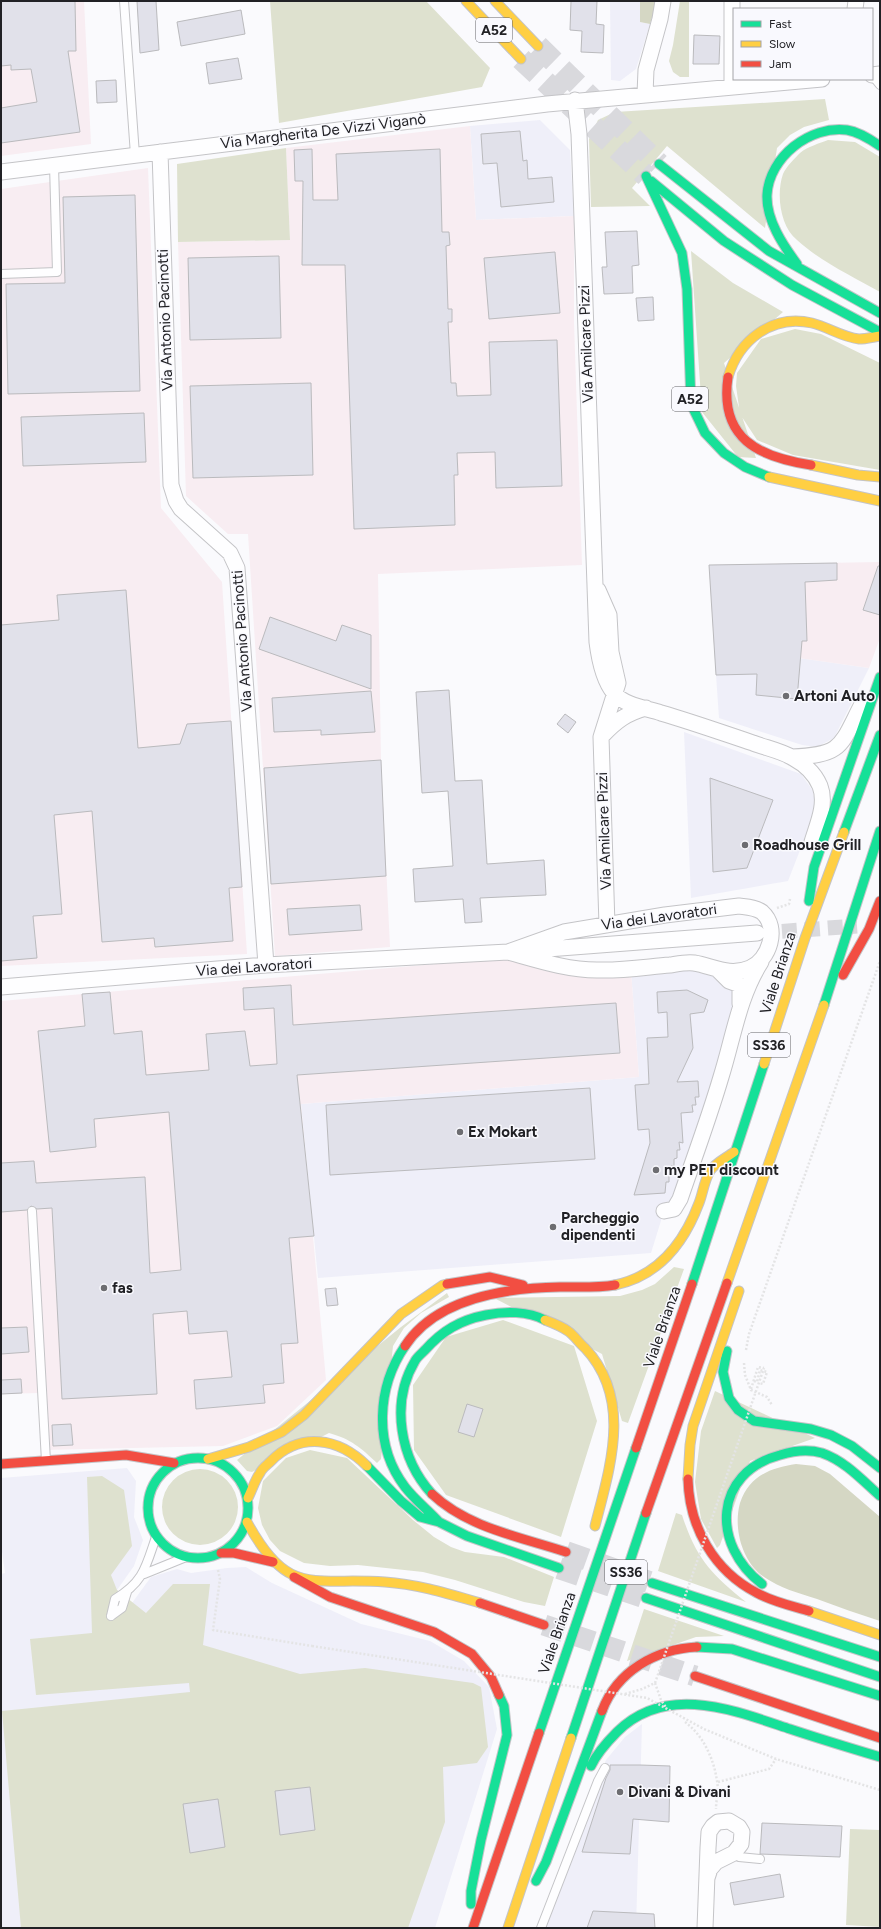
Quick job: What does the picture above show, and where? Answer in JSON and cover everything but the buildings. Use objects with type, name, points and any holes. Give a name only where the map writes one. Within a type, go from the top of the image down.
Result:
[{"type":"main road","name":"A52","points":[[466,1],[521,59]]},
{"type":"main road","name":"A52","points":[[495,1],[538,46]]},
{"type":"main road","points":[[800,268],[783,245],[774,227],[767,195],[769,181],[775,167],[785,154],[799,142],[823,132],[842,130],[857,133],[880,146]]},
{"type":"main road","points":[[659,164],[740,230],[769,251],[880,313]]},
{"type":"main road","name":"A52","points":[[880,332],[792,285],[724,241],[646,176],[682,253],[687,289],[691,404],[697,420],[706,435],[719,450],[735,463],[754,473],[860,495],[880,502]]},
{"type":"main road","points":[[880,336],[857,339],[824,326],[804,321],[787,321],[769,327],[753,336],[742,348],[735,359],[727,385],[727,406],[738,433],[753,447],[775,458],[863,476],[880,477]]},
{"type":"main road","points":[[805,938],[814,867],[880,677]]},
{"type":"main road","name":"Viale Brianza","points":[[473,1928],[580,1597],[692,1284],[805,938],[880,735]]},
{"type":"main road","name":"SS36","points":[[508,1928],[642,1523],[709,1328],[750,1219],[822,1012],[880,831]]},
{"type":"main road","points":[[822,1012],[870,929],[880,901]]},
{"type":"main road","points":[[439,1522],[404,1486],[386,1447],[383,1413],[384,1394],[388,1377],[395,1360],[406,1344],[428,1321],[442,1311],[458,1303],[495,1294],[534,1288],[612,1286],[643,1276],[662,1262],[685,1236],[710,1170],[734,1152]]},
{"type":"main road","points":[[747,1256],[750,1219]]},
{"type":"main road","points":[[273,1562],[234,1553],[218,1554],[198,1558],[186,1557],[169,1549],[156,1536],[149,1521],[148,1503],[152,1487],[160,1474],[174,1463],[185,1459],[208,1459],[249,1447],[282,1432],[304,1415],[401,1314],[443,1285],[465,1280],[490,1277],[534,1288]]},
{"type":"main road","points":[[741,1285],[692,1426],[687,1466],[691,1504],[702,1536],[715,1559],[740,1584],[758,1594],[880,1635]]},
{"type":"main road","points":[[736,1300],[723,1372],[729,1398],[738,1410],[754,1421],[811,1429],[831,1434],[852,1446],[880,1468]]},
{"type":"main road","points":[[566,1552],[468,1518],[448,1507],[434,1496],[414,1470],[409,1458],[400,1422],[402,1391],[407,1377],[422,1350],[446,1328],[460,1321],[492,1312],[521,1313],[549,1320],[571,1332],[592,1355],[602,1370],[608,1385],[614,1423],[611,1464],[591,1538]]},
{"type":"main road","points":[[218,1554],[237,1540],[247,1522],[248,1498],[260,1472],[279,1453],[290,1446],[303,1442],[323,1442],[342,1448],[358,1457],[401,1501],[420,1517],[439,1522],[467,1536],[559,1568]]},
{"type":"main road","points":[[798,1607],[755,1579],[743,1567],[734,1554],[727,1527],[726,1512],[731,1493],[740,1478],[757,1462],[775,1454],[799,1450],[821,1452],[838,1461],[880,1496]]},
{"type":"main road","points":[[126,1455],[144,1472],[152,1487]]},
{"type":"main road","points":[[1,1464],[126,1455],[174,1463]]},
{"type":"main road","points":[[208,1459],[227,1466],[234,1472],[240,1480],[248,1498]]},
{"type":"main road","points":[[247,1522],[273,1562],[294,1577],[330,1597],[434,1632],[472,1654],[491,1677],[504,1706],[507,1735],[481,1840],[472,1891],[470,1928]]},
{"type":"main road","points":[[294,1577],[310,1581],[386,1582],[427,1588],[463,1597],[544,1625]]},
{"type":"main road","points":[[652,1583],[880,1657]]},
{"type":"main road","points":[[646,1598],[880,1677]]},
{"type":"main road","points":[[512,1928],[546,1862],[604,1707],[618,1684],[632,1669],[654,1657],[684,1648],[712,1646],[732,1649],[880,1696]]},
{"type":"main road","points":[[695,1676],[880,1738]]},
{"type":"main road","points":[[560,1826],[572,1810],[593,1762],[619,1728],[635,1716],[662,1705],[684,1703],[726,1708],[880,1757]]},
{"type":"street","points":[[645,94],[648,61],[658,26],[663,1]]},
{"type":"street","points":[[732,1],[732,87]]},
{"type":"street","name":"Via Margherita De Vizzi Viganò","points":[[1,172],[575,100],[811,80]]},
{"type":"street","name":"Via Amilcare Pizzi","points":[[575,100],[579,134],[597,642],[599,656],[606,678],[616,688],[600,737],[607,924]]},
{"type":"street","name":"Via Antonio Pacinotti","points":[[160,152],[171,485],[176,501],[181,509],[230,553],[238,568],[266,965]]},
{"type":"street","points":[[792,757],[819,756],[836,748],[844,739],[868,693],[880,677]]},
{"type":"street","points":[[616,688],[638,707],[646,708],[792,757],[812,773],[820,786],[822,795],[821,811],[810,849],[814,867]]},
{"type":"street","points":[[600,737],[614,722],[624,716],[646,708]]},
{"type":"street","name":"Via dei Lavoratori","points":[[508,952],[564,932],[607,924],[739,906],[753,907],[763,913],[770,925],[770,946],[751,978],[740,1009],[722,1077],[680,1199],[674,1209],[664,1210]]},
{"type":"street","name":"Via dei Lavoratori","points":[[1,987],[266,965],[508,952],[757,933]]},
{"type":"street","name":"Via dei Lavoratori","points":[[508,952],[558,966],[597,970],[693,963],[719,971],[735,971],[749,968],[762,960]]},
{"type":"street","name":"Via dei Lavoratori","points":[[719,971],[729,981],[740,985],[740,1009]]},
{"type":"street","points":[[705,1928],[708,1838],[709,1832],[715,1824],[723,1821],[729,1821],[739,1827],[742,1838],[739,1849],[716,1862],[710,1870],[707,1878]]},
{"type":"lane","points":[[124,1],[135,155]]},
{"type":"lane","points":[[873,76],[880,85]]},
{"type":"lane","points":[[1,274],[57,272],[54,166]]},
{"type":"lane","points":[[32,1210],[46,1461]]},
{"type":"lane","points":[[144,1574],[156,1536]]},
{"type":"lane","points":[[127,1592],[144,1574],[186,1557]]},
{"type":"lane","points":[[542,1928],[598,1780],[605,1768]]},
{"type":"lane","points":[[734,1853],[739,1857],[760,1859]]},
{"type":"path","points":[[773,1407],[767,1397],[751,1390],[746,1382],[744,1366],[749,1334],[880,961]]},
{"type":"path","points":[[667,1710],[661,1700],[655,1683],[764,1368],[758,1367],[751,1390]]},
{"type":"path","points":[[754,1380],[757,1382],[760,1370],[767,1372],[763,1384],[759,1382]]},
{"type":"path","points":[[218,1554],[220,1579],[213,1630],[647,1698],[704,1729],[776,1759],[880,1790]]},
{"type":"path","points":[[624,1694],[642,1689],[655,1683]]},
{"type":"path","points":[[665,1713],[685,1722],[699,1735],[713,1764],[718,1782],[715,1824]]},
{"type":"path","points":[[718,1782],[769,1769],[776,1759]]},
{"type":"shaded area","points":[[1,1],[84,1],[91,144],[1,156]]},
{"type":"shaded area","points":[[610,1],[640,1],[640,22],[650,24],[636,69],[620,81],[611,80]]},
{"type":"shaded area","points":[[540,120],[570,150],[574,216],[476,220],[470,126]]},
{"type":"shaded area","points":[[470,126],[476,220],[574,216],[574,322],[582,565],[378,574],[381,760],[390,947],[275,956],[248,534],[228,534],[186,496],[178,242],[290,240],[286,148]]},
{"type":"shaded area","points":[[148,168],[161,508],[222,582],[247,954],[1,966],[1,189]]},
{"type":"shaded area","points":[[880,562],[880,638],[869,668],[714,646],[709,565]]},
{"type":"shaded area","name":"Artoni Auto","points":[[714,646],[869,668],[834,738],[817,747],[802,745],[719,718]]},
{"type":"shaded area","name":"Roadhouse Grill","points":[[684,732],[801,774],[813,791],[816,809],[788,881],[691,898]]},
{"type":"shaded area","points":[[531,956],[631,971],[639,1077],[301,1104],[326,1380],[277,1426],[223,1446],[43,1450],[39,1393],[1,1394],[1,1001]]},
{"type":"shaded area","points":[[693,967],[716,974],[737,994],[719,1064],[673,1199],[664,1211],[651,1253],[318,1278],[301,1104],[639,1077],[631,971]]},
{"type":"shaded area","points":[[127,1468],[136,1481],[134,1517],[143,1540],[134,1566],[117,1590],[132,1603],[151,1577],[177,1569],[191,1573],[246,1567],[272,1583],[361,1624],[430,1641],[464,1661],[489,1687],[497,1729],[435,1928],[1,1928],[1,1574],[5,1573],[1,1544],[1,1478]]},
{"type":"shaded area","points":[[642,1724],[636,1928],[537,1928],[606,1760],[625,1737]]},
{"type":"green space","points":[[270,1],[426,1],[490,68],[482,87],[279,123]]},
{"type":"green space","points":[[640,1],[657,1],[650,24],[640,22]]},
{"type":"green space","points":[[680,1],[689,1],[689,77],[680,77],[673,72],[669,61]]},
{"type":"green space","points":[[825,99],[829,120],[804,127],[790,135],[777,148],[765,228],[667,146],[632,188],[650,206],[591,207],[589,139],[598,120],[615,112]]},
{"type":"green space","points":[[828,140],[855,142],[880,157],[880,292],[837,268],[806,248],[791,234],[783,218],[780,191],[784,171],[800,153],[814,145]]},
{"type":"green space","points":[[286,148],[290,240],[178,242],[177,164]]},
{"type":"green space","points":[[691,251],[733,283],[783,312],[724,363],[756,458],[738,457],[702,412]]},
{"type":"green space","points":[[795,329],[821,334],[880,363],[880,470],[793,455],[757,440],[740,414],[736,386],[737,373],[761,339]]},
{"type":"green space","points":[[674,1267],[684,1269],[628,1423],[622,1421],[602,1354],[494,1298],[620,1296],[642,1290],[655,1284]]},
{"type":"green space","points":[[447,1293],[449,1297],[421,1313],[404,1328],[393,1346],[381,1459],[377,1463],[366,1453],[344,1438],[329,1433],[252,1472],[247,1471],[237,1460],[401,1327]]},
{"type":"green space","points":[[503,1320],[574,1346],[597,1421],[561,1537],[446,1495],[414,1450],[413,1385],[446,1337]]},
{"type":"green space","points":[[715,1391],[815,1438],[750,1461],[720,1545],[717,1548],[701,1519],[695,1482],[701,1431]]},
{"type":"green space","points":[[310,1450],[347,1458],[413,1520],[434,1537],[451,1547],[465,1552],[504,1557],[554,1577],[545,1606],[524,1602],[455,1580],[423,1572],[358,1565],[330,1566],[304,1563],[280,1551],[270,1540],[262,1525],[258,1508],[263,1481],[286,1458]]},
{"type":"green space","points":[[796,1464],[815,1466],[830,1474],[880,1517],[880,1621],[776,1584],[756,1571],[745,1554],[741,1544],[738,1523],[740,1503],[744,1494],[749,1486],[762,1475],[778,1468]]},
{"type":"green space","points":[[200,1469],[214,1472],[227,1480],[235,1493],[238,1507],[235,1521],[227,1534],[214,1542],[200,1545],[186,1542],[173,1534],[165,1521],[162,1507],[165,1493],[173,1480],[186,1472]]},
{"type":"green space","points":[[102,1476],[124,1490],[132,1546],[111,1575],[117,1590],[146,1613],[173,1584],[210,1584],[203,1645],[300,1674],[365,1668],[473,1683],[481,1687],[488,1747],[477,1763],[443,1767],[445,1822],[408,1928],[21,1928],[2,1711],[190,1692],[189,1683],[36,1695],[30,1639],[92,1633],[87,1477]]},
{"type":"green space","points":[[676,1513],[682,1515],[693,1543],[706,1564],[723,1583],[746,1602],[658,1571]]},
{"type":"green space","points":[[644,1609],[724,1636],[696,1637],[627,1661]]},
{"type":"green space","points":[[850,1829],[880,1830],[880,1927],[846,1925]]},
{"type":"tunnel","points":[[538,46],[659,164]]},
{"type":"tunnel","points":[[521,59],[646,176]]},
{"type":"tunnel","points":[[759,933],[857,926]]},
{"type":"tunnel","points":[[566,1552],[652,1583]]},
{"type":"tunnel","points":[[559,1568],[646,1598]]},
{"type":"tunnel","points":[[544,1625],[695,1676]]},
{"type":"traffic: fast","points":[[797,264],[776,232],[767,204],[769,181],[783,156],[806,138],[833,130],[847,130],[860,134],[880,146]]},
{"type":"traffic: fast","points":[[659,164],[769,251],[880,313]]},
{"type":"traffic: fast","points":[[646,176],[682,253],[687,289],[691,404],[705,433],[724,453],[745,467],[769,477]]},
{"type":"traffic: fast","points":[[651,181],[724,241],[792,285],[880,332]]},
{"type":"traffic: fast","points":[[809,901],[814,867],[880,677]]},
{"type":"traffic: fast","points":[[844,832],[880,735]]},
{"type":"traffic: fast","points":[[824,1005],[880,831]]},
{"type":"traffic: fast","points":[[692,1284],[764,1064]]},
{"type":"traffic: fast","points":[[432,1494],[421,1480],[412,1464],[406,1448],[402,1430],[401,1412],[403,1395],[407,1377],[416,1360],[431,1343],[452,1327],[477,1317],[501,1313],[524,1313],[545,1320]]},
{"type":"traffic: fast","points":[[405,1346],[389,1379],[384,1398],[382,1416],[384,1435],[388,1453],[395,1471],[405,1487],[439,1522]]},
{"type":"traffic: fast","points":[[727,1351],[723,1372],[729,1398],[738,1410],[754,1421],[811,1429],[831,1435],[852,1446],[880,1468]]},
{"type":"traffic: fast","points":[[539,1733],[636,1448]]},
{"type":"traffic: fast","points":[[762,1584],[745,1568],[734,1550],[728,1531],[727,1512],[731,1493],[742,1477],[758,1464],[790,1452],[806,1451],[822,1453],[846,1466],[880,1496]]},
{"type":"traffic: fast","points":[[198,1458],[217,1461],[234,1472],[245,1489],[248,1508],[245,1527],[234,1544],[217,1555],[198,1558],[179,1555],[162,1544],[151,1527],[148,1508],[151,1489],[162,1472],[179,1461],[198,1458]]},
{"type":"traffic: fast","points":[[367,1466],[401,1501],[420,1517],[439,1522],[467,1536],[559,1568]]},
{"type":"traffic: fast","points":[[571,1738],[646,1513]]},
{"type":"traffic: fast","points":[[652,1583],[880,1657]]},
{"type":"traffic: fast","points":[[646,1598],[880,1677]]},
{"type":"traffic: fast","points":[[697,1647],[732,1649],[880,1696]]},
{"type":"traffic: fast","points":[[471,1904],[471,1891],[481,1840],[507,1735],[504,1706],[499,1695]]},
{"type":"traffic: fast","points":[[591,1766],[599,1752],[617,1732],[636,1717],[657,1708],[678,1705],[700,1705],[723,1709],[880,1757]]},
{"type":"traffic: fast","points":[[536,1881],[546,1862],[602,1711]]},
{"type":"traffic: slow","points":[[466,1],[521,59]]},
{"type":"traffic: slow","points":[[495,1],[538,46]]},
{"type":"traffic: slow","points":[[728,377],[733,364],[749,341],[771,326],[784,322],[797,321],[812,323],[859,339],[880,336]]},
{"type":"traffic: slow","points":[[811,465],[858,475],[880,477]]},
{"type":"traffic: slow","points":[[769,477],[880,501]]},
{"type":"traffic: slow","points":[[764,1064],[805,938],[844,832]]},
{"type":"traffic: slow","points":[[727,1283],[824,1005]]},
{"type":"traffic: slow","points":[[615,1285],[630,1281],[644,1274],[657,1266],[668,1256],[686,1231],[693,1218],[710,1171],[718,1163],[734,1152]]},
{"type":"traffic: slow","points":[[208,1459],[249,1447],[282,1432],[304,1415],[401,1314],[443,1285],[447,1284]]},
{"type":"traffic: slow","points":[[688,1479],[690,1445],[693,1426],[739,1291]]},
{"type":"traffic: slow","points":[[545,1320],[568,1331],[585,1348],[600,1368],[609,1389],[613,1411],[614,1434],[607,1480],[595,1526]]},
{"type":"traffic: slow","points":[[248,1498],[263,1468],[282,1452],[294,1445],[306,1442],[332,1444],[356,1456],[367,1466]]},
{"type":"traffic: slow","points":[[247,1522],[262,1546],[276,1563],[289,1573],[304,1579],[320,1581],[397,1583],[433,1590],[480,1603]]},
{"type":"traffic: slow","points":[[809,1611],[880,1635]]},
{"type":"traffic: slow","points":[[508,1928],[571,1738]]},
{"type":"traffic: jam","points":[[728,377],[727,398],[730,416],[737,430],[747,441],[760,450],[775,457],[811,465]]},
{"type":"traffic: jam","points":[[843,975],[869,929],[880,901]]},
{"type":"traffic: jam","points":[[447,1284],[490,1277],[523,1285]]},
{"type":"traffic: jam","points":[[646,1513],[727,1283]]},
{"type":"traffic: jam","points":[[636,1448],[692,1284]]},
{"type":"traffic: jam","points":[[405,1346],[419,1329],[435,1316],[454,1306],[475,1298],[496,1293],[539,1288],[615,1285]]},
{"type":"traffic: jam","points":[[1,1464],[126,1455],[174,1463]]},
{"type":"traffic: jam","points":[[688,1479],[689,1497],[699,1530],[707,1546],[728,1573],[742,1584],[763,1596],[809,1611]]},
{"type":"traffic: jam","points":[[432,1494],[446,1506],[478,1523],[513,1536],[566,1552]]},
{"type":"traffic: jam","points":[[221,1553],[234,1553],[273,1562]]},
{"type":"traffic: jam","points":[[294,1577],[330,1597],[434,1632],[472,1654],[491,1677],[499,1695]]},
{"type":"traffic: jam","points":[[480,1603],[544,1625]]},
{"type":"traffic: jam","points":[[602,1711],[617,1684],[640,1665],[667,1652],[697,1647]]},
{"type":"traffic: jam","points":[[695,1676],[880,1738]]},
{"type":"traffic: jam","points":[[473,1928],[539,1733]]},
{"type":"place","name":"Artoni Auto","points":[[786,696]]},
{"type":"place","name":"Roadhouse Grill","points":[[745,845]]},
{"type":"place","name":"Ex Mokart","points":[[460,1132]]},
{"type":"place","name":"my PET discount","points":[[656,1170]]},
{"type":"place","name":"Parcheggio dipendenti","points":[[553,1227]]},
{"type":"place","name":"fas","points":[[104,1288]]},
{"type":"place","name":"Divani & Divani","points":[[620,1792]]}]
